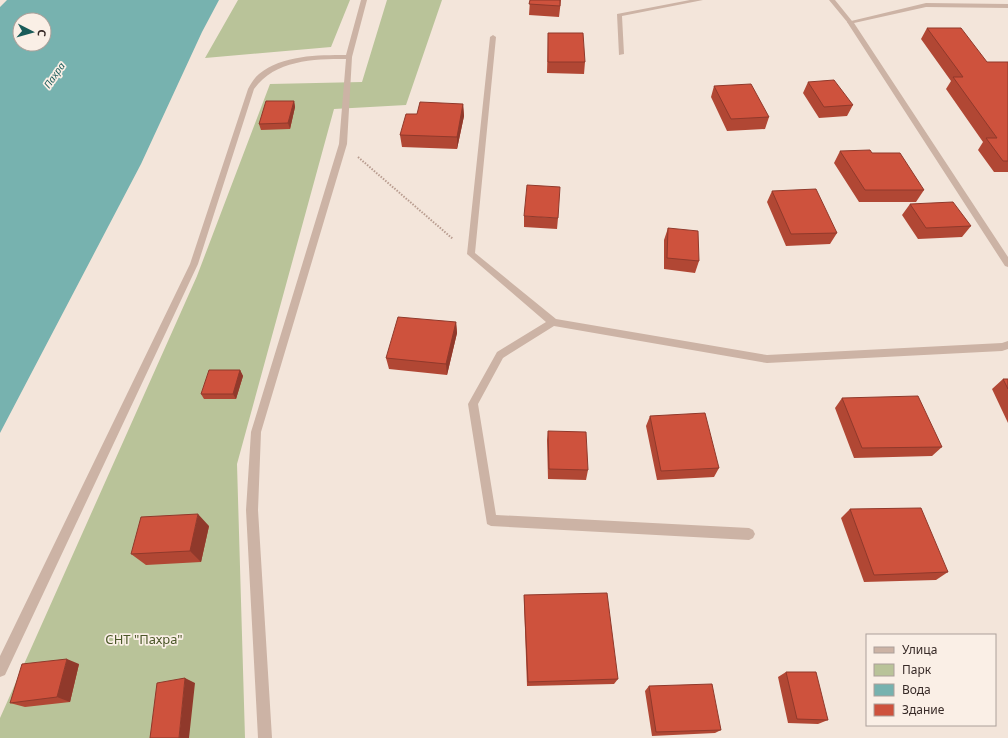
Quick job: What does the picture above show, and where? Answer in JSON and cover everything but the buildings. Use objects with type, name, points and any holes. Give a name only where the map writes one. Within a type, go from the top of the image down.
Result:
[{"type":"street","points":[[266,738],[252,510],[256,432],[343,144],[349,57],[364,0]]},
{"type":"street","points":[[621,54],[619,15],[700,0]]},
{"type":"street","points":[[832,0],[850,22],[1008,264]]},
{"type":"street","points":[[850,22],[926,5],[1008,6]]},
{"type":"street","points":[[494,37],[471,254],[553,322],[767,358],[1002,347],[1008,345]]},
{"type":"street","points":[[0,670],[194,264],[251,90],[262,75],[282,64],[323,57],[349,57]]},
{"type":"street","points":[[553,322],[500,355],[473,404],[491,520],[749,534]]},
{"type":"path","points":[[343,144],[471,254]]},
{"type":"green space","points":[[238,0],[350,0],[331,47],[205,58]]},
{"type":"green space","name":"СНТ \"Пахра\"","points":[[387,0],[442,0],[406,105],[334,109],[237,464],[245,738],[0,738],[0,718],[197,276],[270,84],[362,82]]},
{"type":"water","name":"Пахра","points":[[7,0],[219,0],[202,32],[141,164],[0,433],[0,7]]}]
